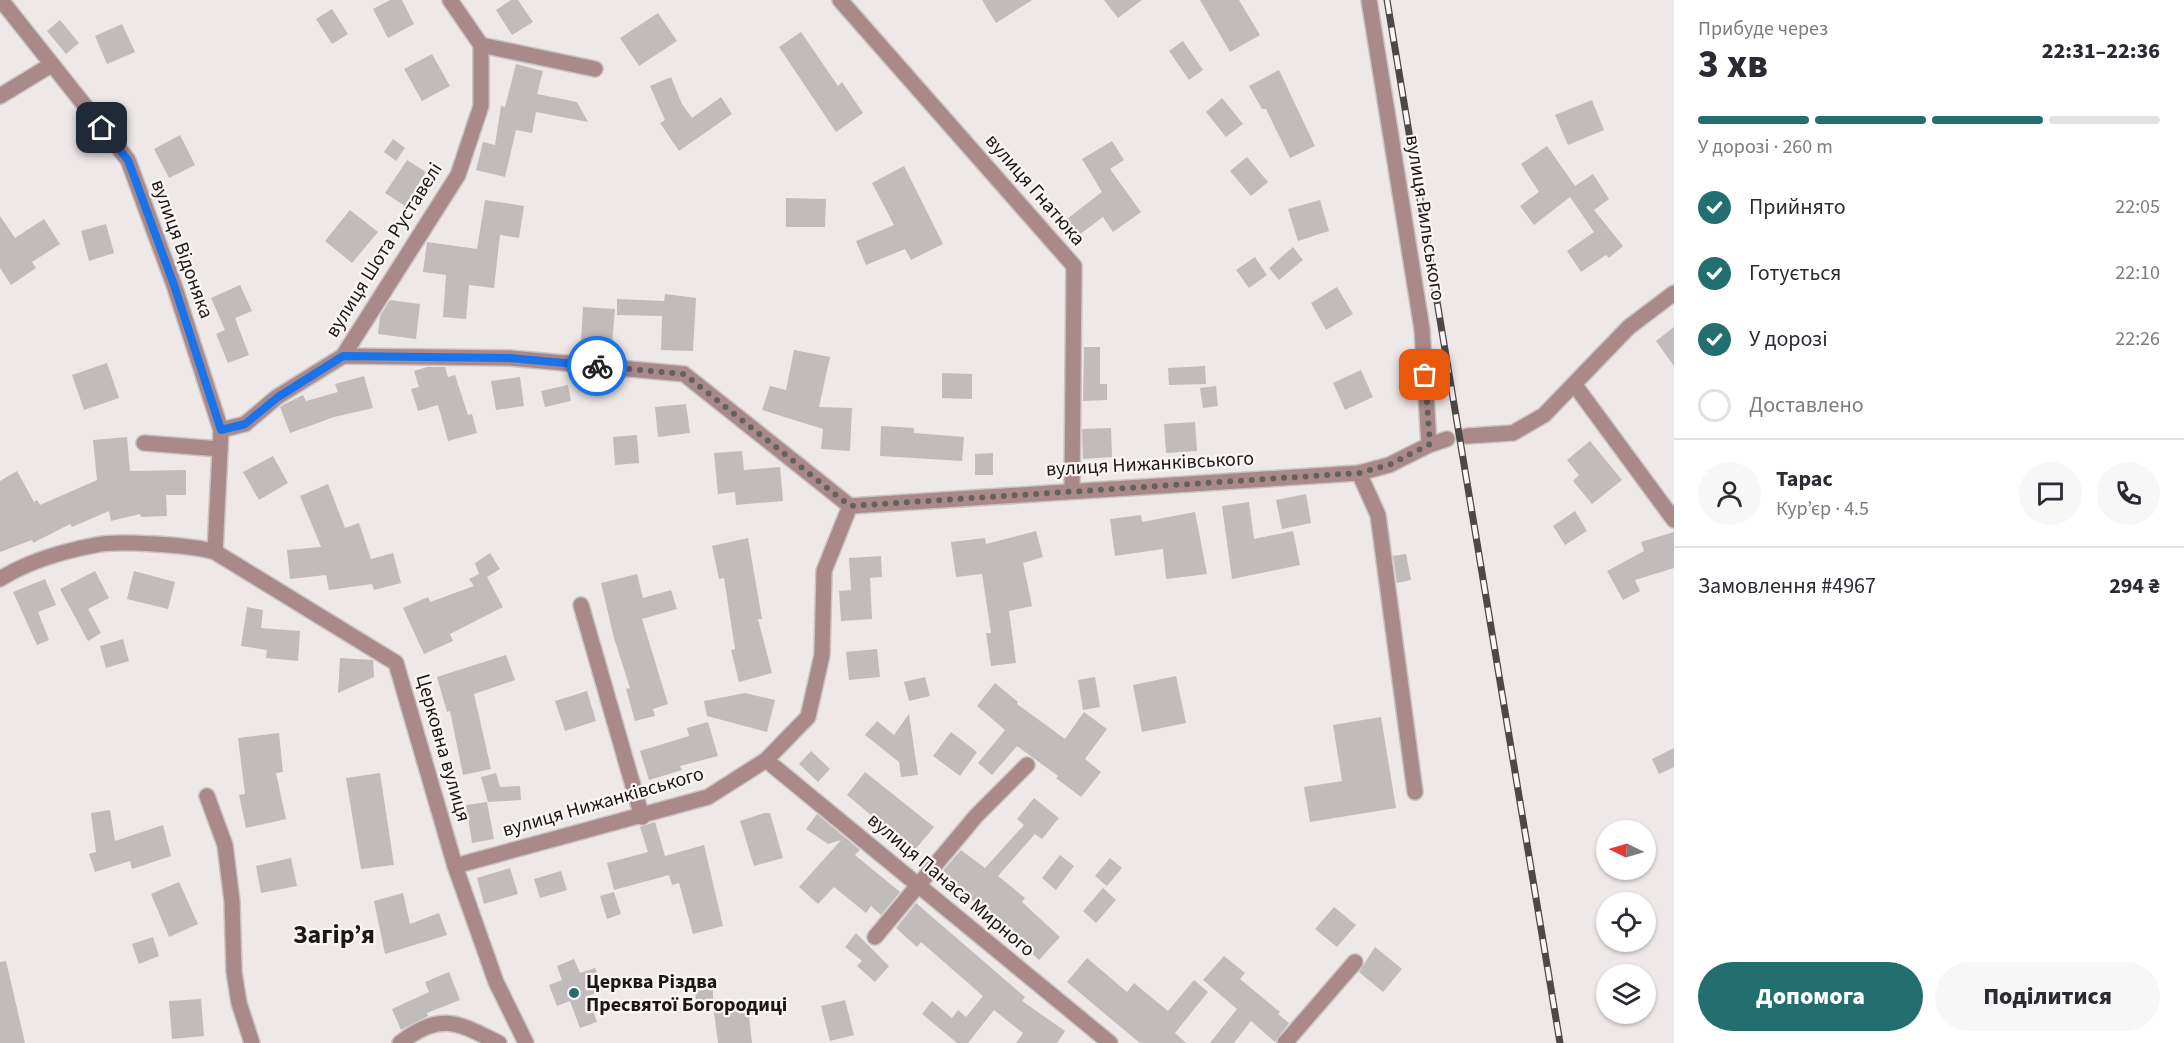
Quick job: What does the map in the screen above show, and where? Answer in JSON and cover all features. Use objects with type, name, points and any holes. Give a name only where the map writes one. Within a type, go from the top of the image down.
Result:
[{"type":"street","name":"вулиця Відоняка","points":[[1,0],[128,160],[174,285],[221,430],[215,552]]},
{"type":"street","points":[[450,0],[481,45],[595,69]]},
{"type":"street","name":"вулиця Гнатюка","points":[[840,0],[1074,266],[1072,490]]},
{"type":"street","name":"вулиця Рильського","points":[[1369,0],[1422,329],[1430,444]]},
{"type":"street","name":"вулиця Шота Руставелі","points":[[221,430],[245,424],[278,397],[343,356],[458,175],[481,106],[481,45]]},
{"type":"street","points":[[0,96],[51,65]]},
{"type":"street","points":[[1467,436],[1513,433],[1544,415],[1629,327],[1674,293]]},
{"type":"street","points":[[343,356],[510,358],[684,374],[850,506]]},
{"type":"street","points":[[1574,384],[1674,520]]},
{"type":"street","name":"вулиця Нижанківського","points":[[455,866],[642,817],[708,797],[766,760],[808,717],[822,655],[824,571],[850,506],[1359,473],[1389,465],[1430,444],[1447,439]]},
{"type":"street","points":[[144,443],[220,449]]},
{"type":"street","points":[[1359,473],[1378,515],[1415,792]]},
{"type":"street","name":"Церковна вулиця","points":[[0,579],[16,569],[98,544],[196,546],[215,552],[396,663],[455,866],[496,982],[526,1043]]},
{"type":"street","points":[[580,605],[642,817]]},
{"type":"street","name":"вулиця Панаса Мирного","points":[[766,760],[1110,1043]]},
{"type":"street","points":[[875,937],[976,816],[1027,765]]},
{"type":"street","points":[[207,796],[225,845],[232,901],[234,972],[239,1003],[252,1043]]},
{"type":"street","points":[[1285,1043],[1355,962]]},
{"type":"street","points":[[400,1043],[413,1033],[435,1024],[456,1023],[499,1043]]},
{"type":"building","points":[[390,0],[402,0],[414,24],[388,38],[373,9]]},
{"type":"building","points":[[511,0],[518,0],[533,22],[512,35],[496,10]]},
{"type":"building","points":[[982,0],[1032,0],[996,23]]},
{"type":"building","points":[[1104,0],[1142,0],[1118,18]]},
{"type":"building","points":[[1200,0],[1239,0],[1260,35],[1230,52]]},
{"type":"building","points":[[332,9],[348,34],[332,44],[316,19]]},
{"type":"building","points":[[658,13],[677,41],[639,66],[620,38]]},
{"type":"building","points":[[60,20],[79,43],[66,54],[47,31]]},
{"type":"building","points":[[122,24],[135,52],[107,64],[95,36]]},
{"type":"building","points":[[801,32],[838,86],[842,82],[863,113],[836,132],[779,47]]},
{"type":"building","points":[[1183,41],[1203,70],[1189,80],[1169,51]]},
{"type":"building","points":[[432,54],[450,86],[422,101],[404,69]]},
{"type":"building","points":[[516,64],[543,71],[537,94],[577,102],[588,122],[536,112],[532,133],[516,130],[505,177],[476,170],[483,142],[495,145],[501,106],[505,107]]},
{"type":"building","points":[[1279,70],[1315,146],[1290,158],[1266,109],[1262,109],[1249,86]]},
{"type":"building","points":[[671,77],[682,104],[692,118],[721,97],[732,114],[679,151],[660,123],[665,120],[650,86]]},
{"type":"building","points":[[1222,98],[1243,124],[1226,137],[1206,112]]},
{"type":"building","points":[[1592,100],[1604,130],[1568,145],[1555,115]]},
{"type":"building","points":[[180,135],[195,165],[169,178],[154,149]]},
{"type":"building","points":[[393,139],[405,148],[396,161],[384,152]]},
{"type":"building","points":[[1112,141],[1124,160],[1110,169],[1141,212],[1113,232],[1103,217],[1079,235],[1067,219],[1102,192],[1082,159]]},
{"type":"building","points":[[1547,146],[1575,186],[1593,174],[1609,199],[1594,210],[1623,246],[1609,258],[1606,255],[1581,272],[1567,251],[1594,232],[1570,197],[1534,225],[1520,206],[1539,192],[1521,164]]},
{"type":"building","points":[[1247,157],[1268,182],[1251,196],[1230,171]]},
{"type":"building","points":[[407,160],[426,172],[405,206],[385,193]]},
{"type":"building","points":[[904,166],[943,244],[911,260],[905,249],[866,265],[856,241],[894,225],[872,183]]},
{"type":"building","points":[[786,198],[826,199],[825,227],[786,227]]},
{"type":"building","points":[[485,200],[524,206],[519,238],[500,235],[494,288],[469,285],[466,319],[443,317],[446,275],[423,272],[427,242],[477,249]]},
{"type":"building","points":[[1320,200],[1329,231],[1298,241],[1288,209]]},
{"type":"building","points":[[350,210],[378,232],[352,263],[325,241]]},
{"type":"building","points":[[0,216],[15,238],[44,219],[60,244],[32,262],[36,268],[11,285],[0,268]]},
{"type":"building","points":[[106,224],[114,253],[89,261],[81,231]]},
{"type":"building","points":[[1293,247],[1303,260],[1279,280],[1269,268]]},
{"type":"building","points":[[1255,257],[1267,275],[1249,288],[1236,270]]},
{"type":"building","points":[[240,285],[252,311],[235,318],[249,355],[228,363],[216,334],[225,330],[211,298]]},
{"type":"building","points":[[1337,287],[1353,314],[1326,330],[1311,303]]},
{"type":"building","points":[[665,294],[696,298],[693,351],[661,350],[662,316],[617,315],[617,299],[664,301]]},
{"type":"building","points":[[390,300],[420,304],[416,339],[378,334],[380,316]]},
{"type":"building","points":[[583,307],[615,309],[612,344],[581,342]]},
{"type":"building","points":[[1674,327],[1674,366],[1656,341]]},
{"type":"building","points":[[1084,347],[1100,347],[1100,384],[1107,384],[1107,400],[1083,401]]},
{"type":"building","points":[[794,350],[830,357],[819,407],[852,408],[850,451],[821,449],[823,429],[762,410],[770,386],[786,390]]},
{"type":"building","points":[[107,363],[119,398],[84,410],[72,375]]},
{"type":"building","points":[[1205,366],[1206,384],[1169,385],[1168,368]]},
{"type":"building","points":[[427,367],[445,367],[448,377],[455,375],[468,415],[472,414],[477,433],[448,441],[438,405],[418,411],[411,389],[419,387],[414,371]]},
{"type":"building","points":[[1361,370],[1373,397],[1345,410],[1333,383]]},
{"type":"building","points":[[942,373],[972,374],[972,399],[942,398]]},
{"type":"building","points":[[364,376],[373,408],[334,417],[290,433],[280,407],[303,395],[306,401],[338,392],[335,384]]},
{"type":"building","points":[[520,377],[524,406],[496,410],[491,381]]},
{"type":"building","points":[[568,385],[571,401],[545,407],[541,391]]},
{"type":"building","points":[[1216,386],[1218,406],[1203,408],[1200,388]]},
{"type":"building","points":[[686,404],[690,433],[658,437],[655,407]]},
{"type":"building","points":[[1195,422],[1197,451],[1166,453],[1164,424]]},
{"type":"building","points":[[881,426],[914,428],[914,433],[964,437],[962,461],[880,456]]},
{"type":"building","points":[[1111,428],[1112,457],[1083,459],[1082,429]]},
{"type":"building","points":[[637,435],[639,463],[615,465],[613,437]]},
{"type":"building","points":[[127,437],[130,471],[186,470],[186,495],[166,495],[167,516],[141,517],[140,514],[111,521],[109,511],[72,527],[70,524],[33,543],[32,540],[0,552],[0,481],[17,471],[34,502],[37,500],[40,505],[97,480],[93,440]]},
{"type":"building","points":[[1590,441],[1622,480],[1592,504],[1573,481],[1579,475],[1567,460]]},
{"type":"building","points":[[742,451],[744,470],[780,467],[783,501],[736,505],[735,492],[718,494],[714,453]]},
{"type":"building","points":[[993,453],[993,475],[975,475],[975,454]]},
{"type":"building","points":[[273,456],[288,483],[259,500],[243,472]]},
{"type":"building","points":[[328,484],[345,528],[359,523],[371,559],[393,553],[401,583],[374,590],[372,584],[329,590],[326,575],[290,579],[287,550],[321,547],[300,496]]},
{"type":"building","points":[[1306,494],[1311,523],[1282,529],[1276,500]]},
{"type":"building","points":[[1249,502],[1254,539],[1293,531],[1300,565],[1232,579],[1222,506]]},
{"type":"building","points":[[1575,511],[1587,531],[1565,545],[1553,526]]},
{"type":"building","points":[[1195,512],[1207,574],[1166,579],[1163,549],[1115,556],[1110,519],[1141,515],[1142,522]]},
{"type":"building","points":[[1036,531],[1043,557],[1023,563],[1032,606],[1009,611],[1016,663],[991,666],[986,633],[991,633],[982,574],[956,577],[951,542],[985,538],[986,544]]},
{"type":"building","points":[[1674,532],[1674,568],[1635,580],[1640,591],[1623,600],[1607,571],[1644,551],[1641,542]]},
{"type":"building","points":[[748,538],[762,619],[758,619],[772,673],[739,682],[731,650],[735,649],[724,578],[719,579],[712,546]]},
{"type":"building","points":[[490,553],[500,569],[487,577],[503,607],[450,634],[453,641],[424,654],[403,608],[428,597],[430,602],[474,586],[469,579],[479,574],[475,563]]},
{"type":"building","points":[[1406,554],[1411,580],[1397,583],[1393,556]]},
{"type":"building","points":[[881,556],[882,577],[870,578],[872,619],[841,621],[839,591],[851,590],[849,558]]},
{"type":"building","points":[[95,571],[109,598],[88,609],[101,633],[88,641],[60,589]]},
{"type":"building","points":[[134,571],[175,582],[168,609],[127,599]]},
{"type":"building","points":[[637,574],[643,598],[671,590],[677,609],[642,619],[668,704],[653,709],[655,716],[635,721],[626,689],[630,688],[614,638],[601,583]]},
{"type":"building","points":[[45,579],[56,605],[38,612],[49,640],[37,645],[13,592]]},
{"type":"building","points":[[247,607],[263,610],[261,628],[300,631],[298,661],[266,658],[267,650],[241,646]]},
{"type":"building","points":[[123,639],[129,661],[106,668],[100,646]]},
{"type":"building","points":[[877,649],[880,677],[849,680],[846,652]]},
{"type":"building","points":[[506,655],[515,680],[474,694],[491,769],[463,775],[450,711],[447,712],[437,677]]},
{"type":"building","points":[[340,658],[373,660],[374,677],[338,693]]},
{"type":"building","points":[[1176,676],[1186,723],[1142,732],[1133,685]]},
{"type":"building","points":[[925,677],[930,696],[909,701],[904,682]]},
{"type":"building","points":[[1095,677],[1100,707],[1083,710],[1078,680]]},
{"type":"building","points":[[995,683],[1018,702],[1017,704],[1065,739],[1084,712],[1107,729],[1085,759],[1101,772],[1081,797],[1056,778],[1058,776],[1017,746],[992,775],[978,763],[1005,730],[977,706]]},
{"type":"building","points":[[587,691],[596,721],[565,731],[555,701]]},
{"type":"building","points":[[745,693],[775,700],[767,732],[707,716],[704,701]]},
{"type":"building","points":[[909,714],[918,775],[901,777],[899,762],[865,735],[877,721],[894,735]]},
{"type":"building","points":[[1381,717],[1396,808],[1310,822],[1304,787],[1342,781],[1333,725]]},
{"type":"building","points":[[708,722],[718,756],[680,766],[682,770],[649,780],[640,751],[689,736],[687,728]]},
{"type":"building","points":[[951,732],[977,752],[960,776],[933,756]]},
{"type":"building","points":[[279,733],[283,772],[276,773],[286,819],[246,828],[239,795],[245,794],[238,738]]},
{"type":"building","points":[[1674,748],[1674,767],[1659,774],[1652,759]]},
{"type":"building","points":[[811,751],[830,769],[818,782],[799,764]]},
{"type":"building","points":[[865,772],[934,827],[914,851],[847,795]]},
{"type":"building","points":[[380,773],[394,865],[361,869],[346,778]]},
{"type":"building","points":[[496,773],[500,787],[520,786],[521,800],[488,802],[481,777]]},
{"type":"building","points":[[1034,798],[1059,818],[1042,839],[1035,834],[998,876],[1025,898],[1022,902],[1060,937],[1039,960],[1016,938],[1017,936],[940,874],[961,850],[985,868],[1024,825],[1017,819]]},
{"type":"building","points":[[487,802],[494,839],[472,843],[466,805]]},
{"type":"building","points":[[110,810],[115,841],[163,825],[171,856],[132,869],[130,861],[95,872],[89,854],[96,852],[91,813]]},
{"type":"building","points":[[770,813],[783,858],[754,866],[740,821]]},
{"type":"building","points":[[817,814],[860,850],[855,855],[900,892],[881,915],[871,906],[866,913],[834,887],[818,904],[799,887],[841,840],[828,844],[806,829]]},
{"type":"building","points":[[655,822],[665,856],[704,845],[723,926],[693,934],[679,883],[672,885],[669,875],[614,890],[607,863],[648,852],[640,827]]},
{"type":"building","points":[[1060,855],[1074,866],[1056,890],[1042,878]]},
{"type":"building","points":[[291,858],[297,886],[261,893],[256,866]]},
{"type":"building","points":[[1110,858],[1122,868],[1107,886],[1095,876]]},
{"type":"building","points":[[510,868],[518,894],[484,904],[477,878]]},
{"type":"building","points":[[561,871],[567,890],[540,898],[534,879]]},
{"type":"building","points":[[179,882],[198,924],[169,937],[151,894]]},
{"type":"building","points":[[1103,888],[1116,900],[1096,923],[1083,911]]},
{"type":"building","points":[[614,892],[621,914],[607,919],[600,896]]},
{"type":"building","points":[[403,893],[410,924],[439,913],[447,935],[385,954],[374,901]]},
{"type":"building","points":[[916,903],[1025,997],[1022,1001],[1065,1031],[1057,1043],[1016,1043],[1023,1033],[994,1010],[968,1043],[957,1043],[922,1014],[932,1001],[952,1018],[958,1010],[966,1017],[983,996],[921,942],[917,947],[896,928]]},
{"type":"building","points":[[1334,907],[1356,925],[1337,947],[1315,929]]},
{"type":"building","points":[[856,933],[889,966],[875,982],[857,966],[862,961],[845,947]]},
{"type":"building","points":[[153,937],[159,956],[139,964],[132,944]]},
{"type":"building","points":[[1375,947],[1402,969],[1383,992],[1359,972]]},
{"type":"building","points":[[1224,956],[1245,973],[1240,979],[1280,1012],[1278,1014],[1289,1023],[1275,1042],[1251,1021],[1234,1043],[1210,1043],[1237,1009],[1203,980]]},
{"type":"building","points":[[1087,958],[1127,992],[1134,983],[1168,1011],[1194,980],[1208,992],[1175,1033],[1186,1043],[1140,1043],[1067,982]]},
{"type":"building","name":"Церква Різдва Пресвятої Богородиці","points":[[574,959],[580,973],[595,968],[603,990],[588,996],[597,1022],[580,1028],[570,1001],[557,1006],[549,985],[562,980],[557,966]]},
{"type":"building","points":[[6,961],[25,1043],[0,1043],[0,962]]},
{"type":"building","points":[[449,972],[460,1000],[427,1013],[428,1016],[401,1030],[392,1009],[429,992],[425,982]]},
{"type":"building","points":[[695,987],[713,987],[713,1005],[696,1005]]},
{"type":"building","points":[[201,999],[204,1036],[172,1039],[169,1001]]},
{"type":"building","points":[[845,1000],[854,1035],[830,1041],[821,1006]]},
{"type":"building","points":[[748,1008],[752,1043],[718,1043],[714,1012]]},
{"type":"railway","points":[[1387,0],[1560,1043]]},
{"type":"way so far","points":[[597,366],[684,374],[850,506],[1359,473],[1389,465],[1430,444],[1425,375]]},
{"type":"place","name":"Церква Різдва Пресвятої Богородиці","points":[[574,993]]},
{"type":"district","name":"Загір’я","points":[[334,934]]},
{"type":"route","points":[[102,128],[128,160],[174,285],[221,430],[245,424],[278,397],[343,356],[510,358],[597,366]]}]
